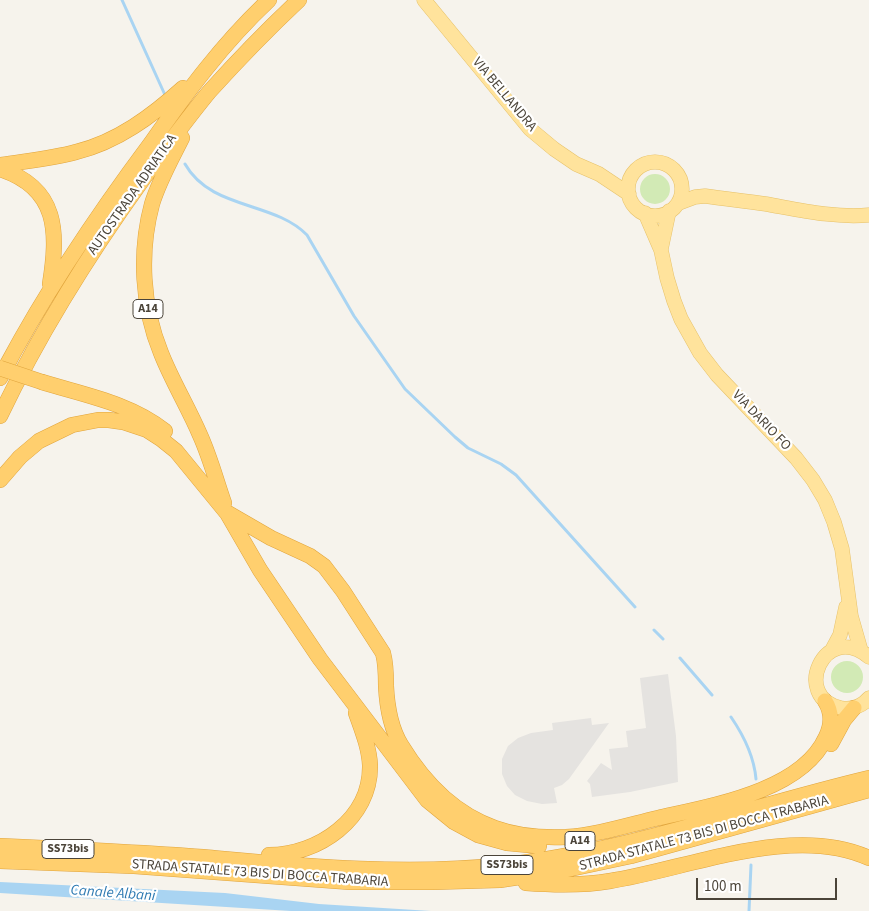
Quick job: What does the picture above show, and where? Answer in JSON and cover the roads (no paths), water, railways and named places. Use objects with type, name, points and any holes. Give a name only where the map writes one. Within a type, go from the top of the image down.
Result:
[{"type":"highway","name":"AUTOSTRADA ADRIATICA","points":[[0,378],[49,290],[110,198],[205,69],[269,0]]},
{"type":"highway","name":"AUTOSTRADA ADRIATICA","points":[[0,416],[51,320],[99,242],[150,169],[200,103],[247,51],[300,0]]},
{"type":"highway","points":[[0,165],[70,154],[112,139],[153,113],[205,69]]},
{"type":"highway","name":"A14","points":[[200,103],[167,168],[153,203],[146,237],[145,286],[149,313],[158,347],[201,437],[226,512]]},
{"type":"highway","points":[[0,169],[30,185],[42,198],[49,211],[54,228],[55,242],[49,290]]},
{"type":"highway","name":"A14","points":[[0,368],[118,406],[142,416],[166,433],[186,453],[226,512],[268,582],[330,673],[383,740],[420,791],[442,814],[462,827],[488,839],[533,846],[585,840],[687,817],[736,804],[778,789],[801,777],[815,766],[854,708]]},
{"type":"highway","name":"A14","points":[[0,480],[24,453],[39,441],[72,425],[114,420],[147,430],[170,446],[180,455],[226,512],[271,538],[310,556],[328,570],[383,653],[386,663],[389,714],[394,732],[402,747],[428,782],[446,800],[474,819],[502,831],[533,837],[574,836],[684,812],[767,788],[793,774],[818,753],[826,738],[830,724],[830,712],[825,701]]},
{"type":"highway","points":[[135,852],[189,850],[280,855],[301,851],[332,837],[344,826],[356,810],[365,793],[368,781],[370,765],[368,752],[353,704]]},
{"type":"highway","name":"STRADA STATALE 73 BIS DI BOCCA TRABARIA","points":[[0,846],[135,852],[372,869],[445,869],[503,865],[564,856],[629,842],[869,778]]},
{"type":"highway","name":"STRADA STATALE 73 BIS DI BOCCA TRABARIA","points":[[0,861],[134,866],[350,882],[500,880],[565,870],[631,856],[869,790]]},
{"type":"highway","points":[[500,880],[548,884],[597,883],[727,855],[784,846],[837,848],[869,858]]},
{"type":"main road","name":"VIA BELLANDRA","points":[[424,0],[530,128],[570,160],[599,174],[629,194],[636,207],[645,213],[656,216],[689,198],[705,196]]},
{"type":"main road","name":"VIA BELLANDRA","points":[[599,174],[619,176],[634,172],[640,166],[656,162],[672,167],[681,181],[691,190],[705,196],[839,216],[869,215]]},
{"type":"main road","points":[[629,194],[630,179],[634,172]]},
{"type":"main road","points":[[674,207],[681,196],[681,181]]},
{"type":"main road","name":"VIA DARIO FO","points":[[661,250],[674,207]]},
{"type":"main road","name":"VIA DARIO FO","points":[[645,213],[661,250],[668,286],[681,319],[700,353],[717,375],[787,448],[810,475],[820,492],[841,544],[847,596],[855,633],[865,654]]},
{"type":"main road","name":"VIA DARIO FO","points":[[825,701],[819,693],[815,676],[821,660],[832,650],[840,635],[847,596]]},
{"type":"main road","points":[[832,650],[842,647],[852,648],[865,654]]},
{"type":"main road","points":[[825,701],[844,709],[854,708],[869,699]]},
{"type":"water","name":"Canale Albani","points":[[0,882],[225,893],[319,904],[431,911],[291,911],[0,893]]},
{"type":"waterway","points":[[122,0],[165,95]]},
{"type":"waterway","points":[[185,164],[196,179],[210,190],[226,198],[278,216],[293,224],[307,235],[354,316],[405,389],[468,448],[501,464],[516,475],[635,607]]},
{"type":"waterway","points":[[654,630],[663,639]]},
{"type":"waterway","points":[[680,658],[712,695]]},
{"type":"waterway","points":[[731,717],[748,746],[756,779]]},
{"type":"waterway","points":[[749,911],[751,865]]}]
